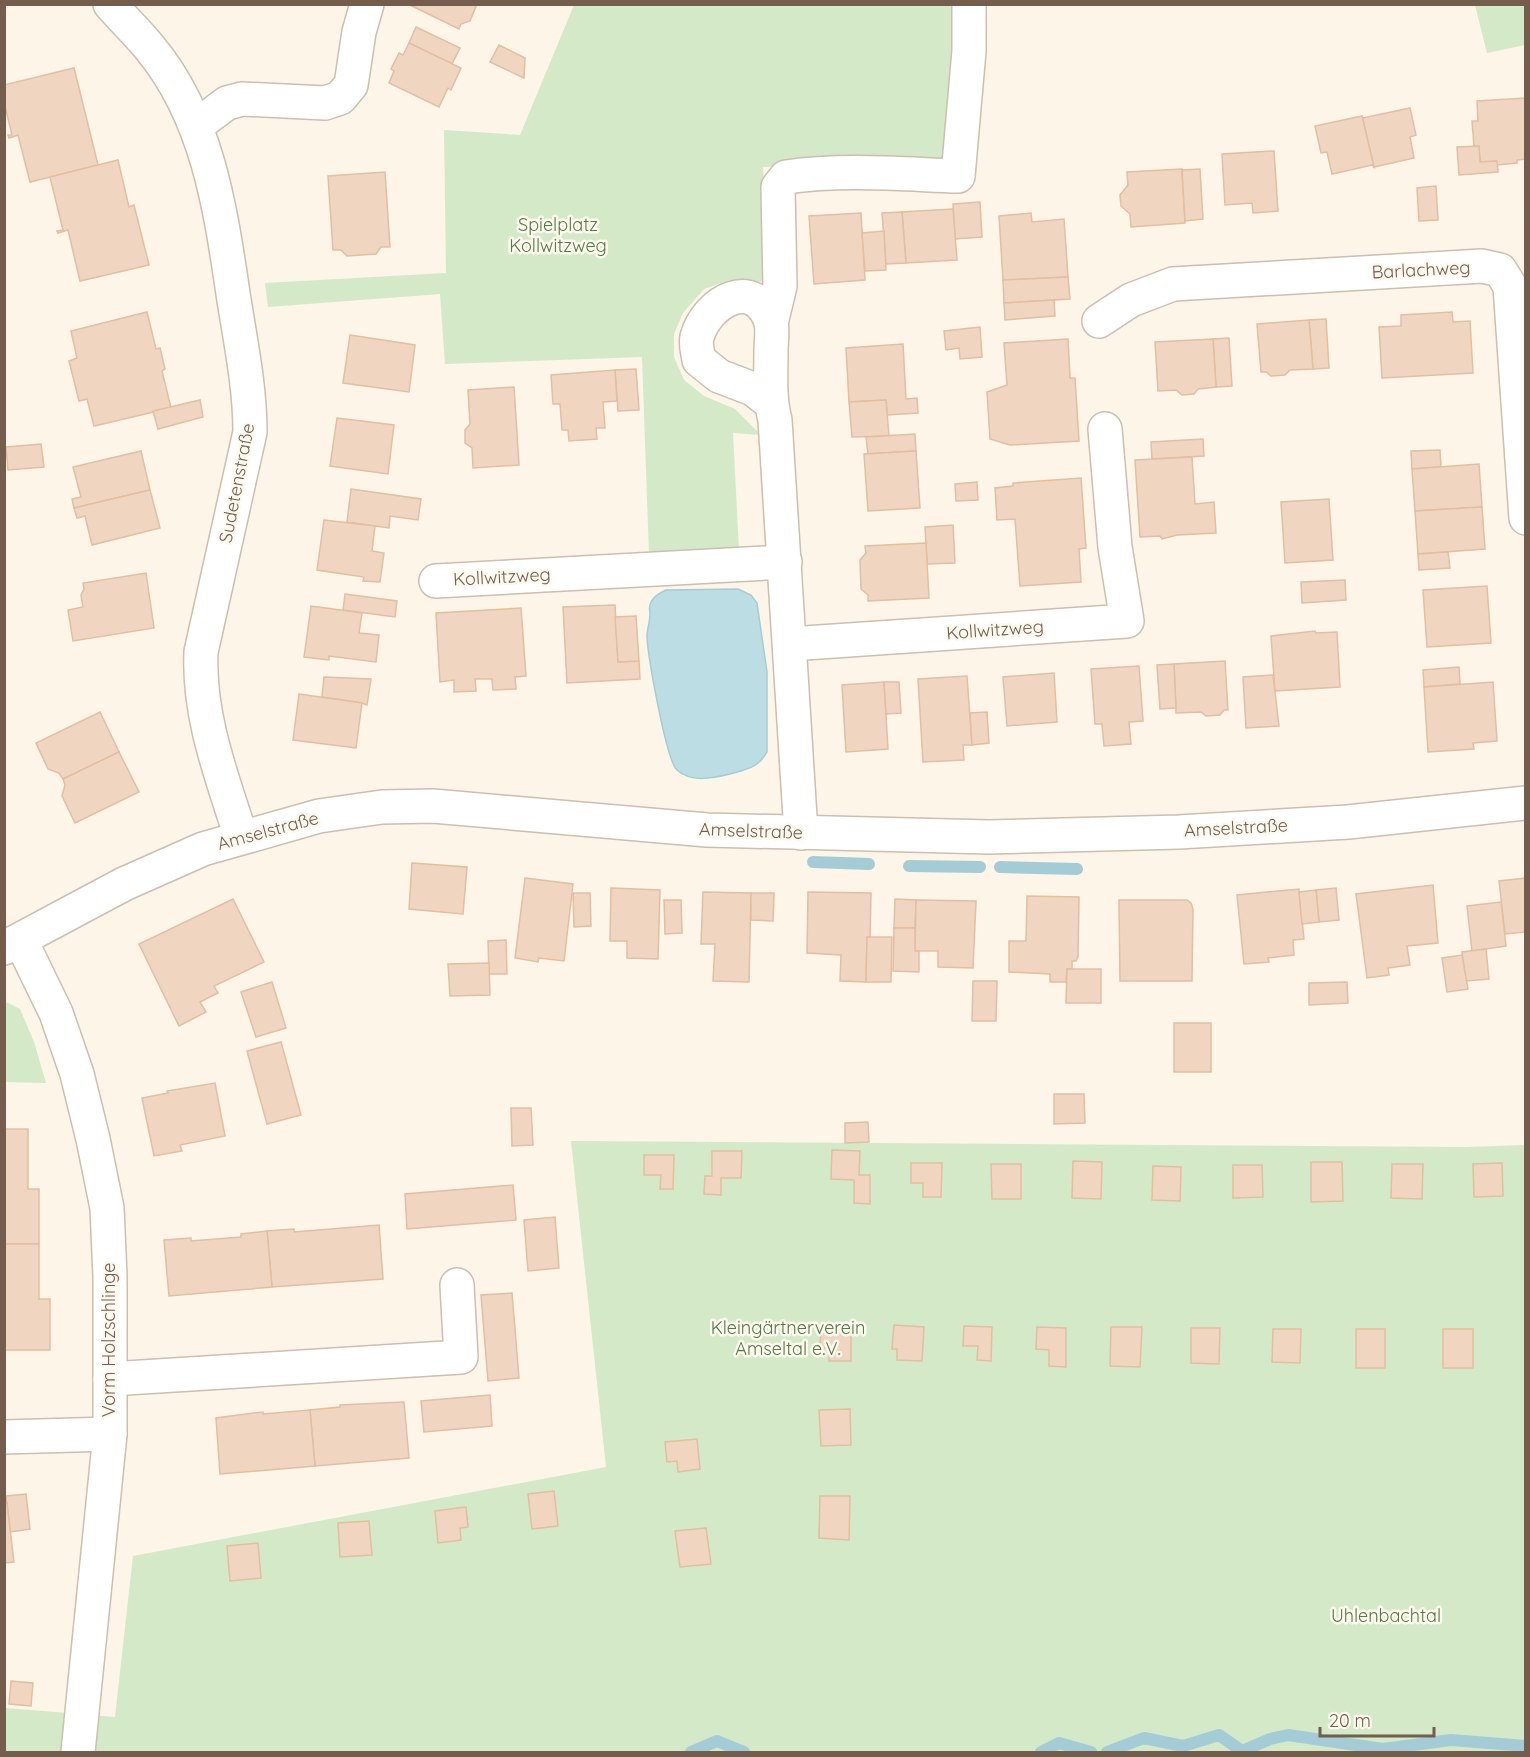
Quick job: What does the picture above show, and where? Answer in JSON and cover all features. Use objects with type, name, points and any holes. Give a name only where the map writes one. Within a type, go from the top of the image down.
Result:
[{"type":"street","name":"Sudetenstraße","points":[[110,4],[151,49],[174,84],[196,126],[211,172],[224,231],[250,402],[250,432],[201,652],[200,673],[202,699],[241,837]]},
{"type":"street","points":[[196,126],[226,103],[242,99],[325,103],[340,98],[351,85],[366,4]]},
{"type":"street","points":[[801,833],[785,562],[775,420],[771,403],[771,323],[780,286],[778,187],[786,177],[814,174],[857,172],[958,176],[969,51],[969,4]]},
{"type":"street","name":"Barlachweg","points":[[1099,321],[1131,300],[1173,284],[1482,266],[1500,270],[1510,286],[1526,518]]},
{"type":"street","points":[[771,323],[759,302],[744,296],[722,301],[704,317],[696,340],[699,360],[718,376],[753,388],[771,403]]},
{"type":"street","name":"Kollwitzweg","points":[[790,644],[1127,621],[1115,548],[1105,429]]},
{"type":"street","name":"Kollwitzweg","points":[[436,580],[785,562]]},
{"type":"street","name":"Amselstraße","points":[[13,944],[124,884],[203,849],[319,816],[382,807],[423,806],[707,831],[989,837],[1179,832],[1348,822],[1526,803]]},
{"type":"street","name":"Vorm Holzschlinge","points":[[13,944],[56,1013],[77,1074],[107,1208],[110,1276],[110,1434],[78,1752]]},
{"type":"street","points":[[110,1379],[461,1357],[457,1285]]},
{"type":"street","points":[[4,1437],[110,1434]]},
{"type":"green space","name":"Spielplatz Kollwitzweg","points":[[574,5],[952,5],[955,160],[763,167],[768,282],[730,280],[704,289],[683,313],[674,334],[674,357],[684,380],[704,396],[735,409],[761,435],[733,433],[739,551],[649,554],[642,357],[445,364],[440,294],[268,307],[265,283],[446,273],[444,130],[520,135]]},
{"type":"green space","points":[[1475,5],[1525,5],[1525,45],[1487,53]]},
{"type":"green space","points":[[4,1001],[20,1009],[34,1042],[46,1083],[5,1082]]},
{"type":"green space","name":"Kleingärtnerverein Amseltal e.V.","points":[[571,1141],[1467,1147],[1525,1145],[1525,1752],[5,1752],[4,1705],[6,1708],[115,1717],[133,1556],[606,1467]]},
{"type":"water","points":[[738,589],[751,595],[757,603],[767,672],[767,752],[756,765],[742,771],[709,778],[689,777],[677,770],[663,729],[648,648],[650,605],[654,598],[666,590]]},
{"type":"building","points":[[477,4],[470,21],[461,24],[459,29],[410,5]]},
{"type":"building","points":[[416,27],[460,48],[452,64],[409,43]]},
{"type":"building","points":[[409,43],[461,68],[451,90],[448,88],[439,107],[389,83],[394,71],[391,69],[399,53],[403,55]]},
{"type":"building","points":[[499,45],[525,58],[524,78],[490,62]]},
{"type":"building","points":[[74,68],[98,165],[30,182],[18,135],[9,138],[8,135],[12,135],[4,102],[4,85]]},
{"type":"building","points":[[1526,98],[1526,159],[1517,160],[1517,163],[1497,165],[1497,161],[1480,162],[1479,146],[1474,146],[1472,121],[1478,121],[1477,101]]},
{"type":"building","points":[[1410,108],[1416,135],[1410,137],[1414,158],[1374,167],[1362,116],[1363,118]]},
{"type":"building","points":[[1362,116],[1374,167],[1372,165],[1332,174],[1327,152],[1321,153],[1315,126]]},
{"type":"building","points":[[1479,146],[1480,162],[1497,161],[1498,172],[1459,175],[1457,147]]},
{"type":"building","points":[[1274,151],[1278,211],[1253,213],[1252,203],[1225,205],[1222,154]]},
{"type":"building","points":[[118,160],[129,207],[134,205],[149,265],[80,281],[68,230],[58,233],[57,231],[63,230],[50,177]]},
{"type":"building","points":[[1182,169],[1185,223],[1131,227],[1130,214],[1121,206],[1120,195],[1128,185],[1127,172]]},
{"type":"building","points":[[1200,169],[1203,219],[1185,221],[1182,170]]},
{"type":"building","points":[[385,172],[390,247],[381,247],[376,254],[347,256],[341,250],[333,250],[328,176]]},
{"type":"building","points":[[1436,186],[1438,220],[1419,221],[1417,188]]},
{"type":"building","points":[[980,202],[982,237],[955,239],[953,204]]},
{"type":"building","points":[[953,209],[957,260],[906,263],[902,212]]},
{"type":"building","points":[[902,212],[906,263],[886,264],[882,213]]},
{"type":"building","points":[[861,213],[865,280],[814,284],[809,216]]},
{"type":"building","points":[[1031,213],[1032,222],[1064,219],[1068,277],[1003,280],[999,216]]},
{"type":"building","points":[[884,231],[886,270],[865,271],[862,233]]},
{"type":"building","points":[[1068,277],[1070,299],[1004,303],[1003,280]]},
{"type":"building","points":[[1054,300],[1055,316],[1005,320],[1004,303]]},
{"type":"building","points":[[147,312],[156,349],[160,348],[165,369],[162,371],[171,408],[94,426],[87,399],[79,401],[69,361],[77,358],[71,331]]},
{"type":"building","points":[[1452,312],[1453,322],[1470,321],[1473,373],[1382,378],[1379,327],[1401,326],[1401,315]]},
{"type":"building","points":[[1326,319],[1329,368],[1313,369],[1309,320]]},
{"type":"building","points":[[1309,320],[1313,369],[1290,370],[1285,375],[1271,376],[1266,372],[1261,372],[1257,324]]},
{"type":"building","points":[[980,327],[982,357],[960,359],[959,348],[946,350],[944,331]]},
{"type":"building","points":[[350,335],[415,345],[409,392],[343,383]]},
{"type":"building","points":[[1229,338],[1232,386],[1216,387],[1213,339]]},
{"type":"building","points":[[1068,339],[1070,378],[1075,378],[1079,441],[1010,445],[990,439],[987,392],[1007,385],[1004,343]]},
{"type":"building","points":[[1213,339],[1216,387],[1198,389],[1194,394],[1182,395],[1176,390],[1158,391],[1155,342]]},
{"type":"building","points":[[903,344],[906,399],[917,398],[918,413],[887,415],[886,400],[849,402],[846,348]]},
{"type":"building","points":[[636,369],[639,410],[618,411],[615,370]]},
{"type":"building","points":[[615,370],[617,401],[603,402],[605,428],[596,428],[597,439],[569,441],[568,430],[562,430],[560,404],[553,404],[551,375]]},
{"type":"building","points":[[514,387],[519,465],[473,468],[472,448],[465,443],[465,430],[470,424],[468,390]]},
{"type":"building","points":[[200,400],[203,417],[158,429],[153,411]]},
{"type":"building","points":[[886,400],[889,436],[852,437],[849,402]]},
{"type":"building","points":[[337,418],[394,425],[388,474],[330,466]]},
{"type":"building","points":[[915,434],[916,451],[868,454],[866,437]]},
{"type":"building","points":[[1203,439],[1204,456],[1152,459],[1151,442]]},
{"type":"building","points":[[41,444],[44,467],[8,470],[6,447]]},
{"type":"building","points":[[1440,450],[1441,467],[1412,469],[1411,451]]},
{"type":"building","points":[[141,451],[150,490],[74,508],[72,499],[81,497],[73,467]]},
{"type":"building","points":[[916,451],[920,508],[868,511],[864,454]]},
{"type":"building","points":[[1192,457],[1195,504],[1214,502],[1216,533],[1177,535],[1162,539],[1160,536],[1140,537],[1135,460]]},
{"type":"building","points":[[1479,464],[1482,507],[1415,511],[1412,469]]},
{"type":"building","points":[[1081,478],[1086,548],[1079,549],[1081,582],[1020,586],[1015,519],[997,520],[995,488],[1013,486],[1013,483]]},
{"type":"building","points":[[977,482],[978,500],[956,501],[955,484]]},
{"type":"building","points":[[351,489],[421,499],[418,520],[390,516],[389,528],[347,522]]},
{"type":"building","points":[[150,490],[160,528],[92,545],[85,516],[77,518],[74,508]]},
{"type":"building","points":[[1329,499],[1333,560],[1285,563],[1281,502]]},
{"type":"building","points":[[1482,507],[1485,549],[1418,554],[1415,511]]},
{"type":"building","points":[[324,520],[375,526],[372,551],[384,553],[380,582],[363,581],[364,577],[317,570]]},
{"type":"building","points":[[953,525],[955,563],[927,564],[925,527]]},
{"type":"building","points":[[926,543],[929,598],[868,601],[868,595],[861,589],[860,560],[866,553],[865,546]]},
{"type":"building","points":[[1448,552],[1450,568],[1419,570],[1418,554]]},
{"type":"building","points":[[146,573],[154,628],[73,641],[68,610],[83,607],[81,595],[84,589],[83,583]]},
{"type":"building","points":[[1345,580],[1346,600],[1302,603],[1301,582]]},
{"type":"building","points":[[1487,586],[1491,643],[1427,647],[1423,590]]},
{"type":"building","points":[[345,594],[397,601],[395,617],[343,610]]},
{"type":"building","points":[[615,605],[618,662],[639,661],[640,679],[567,683],[563,607]]},
{"type":"building","points":[[311,606],[362,613],[359,633],[379,635],[376,662],[329,656],[329,660],[304,657]]},
{"type":"building","points":[[521,608],[526,676],[515,677],[516,689],[493,690],[492,679],[475,679],[476,691],[454,692],[454,680],[440,682],[436,613]]},
{"type":"building","points":[[636,616],[639,661],[618,662],[615,617]]},
{"type":"building","points":[[1315,631],[1316,633],[1337,632],[1340,687],[1275,691],[1271,636]]},
{"type":"building","points":[[1225,661],[1228,710],[1224,710],[1220,715],[1206,716],[1201,712],[1176,713],[1174,664]]},
{"type":"building","points":[[1174,664],[1176,708],[1160,709],[1157,665]]},
{"type":"building","points":[[1139,666],[1143,721],[1129,722],[1131,744],[1104,746],[1102,724],[1095,724],[1091,669]]},
{"type":"building","points":[[1459,667],[1460,684],[1424,687],[1423,670]]},
{"type":"building","points":[[1054,673],[1057,722],[1007,726],[1003,677]]},
{"type":"building","points":[[1273,675],[1279,726],[1246,728],[1243,677]]},
{"type":"building","points":[[967,676],[972,745],[963,745],[964,760],[923,762],[918,679]]},
{"type":"building","points":[[324,677],[371,679],[367,705],[322,697]]},
{"type":"building","points":[[884,682],[888,749],[846,752],[842,685]]},
{"type":"building","points":[[884,682],[899,682],[901,713],[886,714]]},
{"type":"building","points":[[1493,682],[1497,741],[1473,743],[1474,749],[1428,752],[1424,687]]},
{"type":"building","points":[[299,694],[362,703],[356,748],[293,740]]},
{"type":"building","points":[[100,712],[119,752],[63,779],[59,773],[48,769],[36,743]]},
{"type":"building","points":[[987,712],[989,743],[972,745],[970,713]]},
{"type":"building","points":[[119,752],[139,792],[75,823],[62,796],[65,785],[63,779]]},
{"type":"building","points":[[412,863],[467,867],[463,914],[409,909]]},
{"type":"building","points":[[525,878],[573,884],[564,961],[539,958],[538,962],[515,958]]},
{"type":"building","points":[[1526,878],[1526,932],[1505,934],[1499,881]]},
{"type":"building","points":[[1433,885],[1438,943],[1407,946],[1410,965],[1388,968],[1389,975],[1367,978],[1356,894]]},
{"type":"building","points":[[611,888],[660,890],[658,959],[627,958],[627,941],[610,941]]},
{"type":"building","points":[[1336,888],[1339,920],[1319,922],[1316,890]]},
{"type":"building","points":[[1299,889],[1304,939],[1293,940],[1294,955],[1268,958],[1269,962],[1244,964],[1237,895]]},
{"type":"building","points":[[1316,890],[1319,922],[1302,924],[1299,892]]},
{"type":"building","points":[[703,892],[751,893],[749,982],[713,981],[715,944],[701,944]]},
{"type":"building","points":[[808,892],[871,893],[866,982],[840,981],[841,955],[807,953]]},
{"type":"building","points":[[573,893],[590,893],[591,926],[574,927]]},
{"type":"building","points":[[751,893],[774,893],[773,921],[751,920]]},
{"type":"building","points":[[1027,896],[1079,897],[1078,956],[1076,961],[1072,961],[1072,969],[1067,969],[1066,982],[1050,982],[1050,974],[1009,972],[1009,941],[1026,941]]},
{"type":"building","points":[[233,899],[264,962],[214,986],[218,993],[200,1002],[206,1012],[179,1026],[139,944]]},
{"type":"building","points":[[895,899],[916,900],[915,928],[894,928]]},
{"type":"building","points":[[664,900],[681,900],[682,933],[665,934]]},
{"type":"building","points":[[916,900],[976,901],[973,968],[938,967],[938,951],[915,951]]},
{"type":"building","points":[[1119,900],[1187,900],[1191,903],[1193,909],[1192,981],[1120,981]]},
{"type":"building","points":[[1501,902],[1506,946],[1472,951],[1467,906]]},
{"type":"building","points":[[894,928],[915,928],[915,951],[919,951],[919,972],[893,971]]},
{"type":"building","points":[[867,937],[892,937],[891,982],[866,982]]},
{"type":"building","points":[[506,940],[507,974],[489,974],[488,941]]},
{"type":"building","points":[[1486,949],[1489,979],[1466,981],[1462,952]]},
{"type":"building","points":[[1462,955],[1468,989],[1447,992],[1442,958]]},
{"type":"building","points":[[489,963],[490,995],[450,996],[448,964]]},
{"type":"building","points":[[1067,969],[1101,969],[1101,1003],[1066,1003]]},
{"type":"building","points":[[973,981],[997,981],[996,1021],[972,1021]]},
{"type":"building","points":[[272,982],[286,1028],[256,1037],[241,992]]},
{"type":"building","points":[[1347,982],[1348,1003],[1309,1005],[1309,983]]},
{"type":"building","points":[[1174,1023],[1211,1023],[1211,1072],[1174,1072]]},
{"type":"building","points":[[281,1042],[301,1115],[267,1124],[247,1051]]},
{"type":"building","points":[[215,1083],[225,1136],[180,1145],[182,1151],[154,1156],[142,1098],[168,1093],[167,1091]]},
{"type":"building","points":[[1054,1094],[1084,1094],[1085,1123],[1054,1124]]},
{"type":"building","points":[[511,1108],[531,1108],[533,1145],[512,1146]]},
{"type":"building","points":[[868,1122],[869,1142],[845,1143],[845,1123]]},
{"type":"building","points":[[4,1129],[28,1129],[28,1189],[39,1189],[39,1244],[4,1244]]},
{"type":"building","points":[[832,1150],[860,1151],[859,1175],[870,1175],[870,1204],[854,1203],[854,1180],[831,1179]]},
{"type":"building","points":[[712,1151],[742,1151],[741,1178],[721,1178],[721,1195],[704,1194],[705,1176],[712,1176]]},
{"type":"building","points":[[644,1155],[674,1155],[673,1189],[660,1189],[661,1175],[644,1175]]},
{"type":"building","points":[[1073,1161],[1102,1162],[1101,1199],[1072,1198]]},
{"type":"building","points":[[1311,1162],[1342,1162],[1343,1201],[1311,1202]]},
{"type":"building","points":[[911,1163],[942,1163],[941,1197],[923,1197],[923,1183],[911,1183]]},
{"type":"building","points":[[1502,1163],[1503,1196],[1474,1197],[1473,1164]]},
{"type":"building","points":[[991,1164],[1021,1164],[1021,1199],[992,1199]]},
{"type":"building","points":[[1392,1164],[1423,1164],[1422,1199],[1391,1198]]},
{"type":"building","points":[[1233,1165],[1262,1165],[1263,1197],[1233,1198]]},
{"type":"building","points":[[1153,1166],[1181,1167],[1180,1201],[1152,1200]]},
{"type":"building","points":[[513,1185],[516,1220],[407,1229],[405,1194]]},
{"type":"building","points":[[555,1217],[559,1268],[528,1271],[524,1220]]},
{"type":"building","points":[[379,1225],[383,1279],[272,1287],[267,1231],[294,1229],[294,1232]]},
{"type":"building","points":[[267,1231],[272,1287],[169,1296],[164,1240],[191,1238],[191,1241],[241,1237],[241,1234]]},
{"type":"building","points":[[4,1244],[39,1244],[39,1299],[50,1299],[50,1350],[4,1350]]},
{"type":"building","points":[[512,1293],[519,1378],[488,1381],[481,1295]]},
{"type":"building","points":[[821,1325],[851,1325],[851,1361],[829,1361],[829,1348],[820,1348]]},
{"type":"building","points":[[894,1325],[924,1327],[922,1361],[897,1360],[897,1349],[892,1349]]},
{"type":"building","points":[[964,1326],[992,1327],[991,1361],[977,1360],[978,1346],[963,1346]]},
{"type":"building","points":[[1037,1327],[1066,1328],[1066,1367],[1049,1366],[1049,1350],[1036,1349]]},
{"type":"building","points":[[1111,1327],[1142,1327],[1140,1367],[1110,1366]]},
{"type":"building","points":[[1191,1328],[1220,1328],[1219,1364],[1191,1363]]},
{"type":"building","points":[[1273,1329],[1301,1329],[1300,1363],[1272,1362]]},
{"type":"building","points":[[1356,1329],[1385,1329],[1385,1368],[1356,1368]]},
{"type":"building","points":[[1443,1329],[1473,1329],[1473,1368],[1443,1368]]},
{"type":"building","points":[[490,1395],[492,1426],[424,1432],[421,1401]]},
{"type":"building","points":[[404,1402],[409,1458],[315,1466],[310,1410],[340,1407],[340,1405]]},
{"type":"building","points":[[850,1409],[851,1445],[821,1446],[819,1410]]},
{"type":"building","points":[[310,1410],[315,1466],[220,1474],[216,1418],[263,1412],[263,1414]]},
{"type":"building","points":[[697,1439],[700,1469],[678,1472],[677,1461],[667,1462],[665,1442]]},
{"type":"building","points":[[554,1491],[558,1526],[532,1529],[528,1494]]},
{"type":"building","points":[[26,1494],[30,1529],[10,1532],[6,1496]]},
{"type":"building","points":[[820,1496],[850,1496],[849,1540],[819,1538]]},
{"type":"building","points":[[7,1503],[14,1562],[4,1563],[4,1504]]},
{"type":"building","points":[[466,1507],[468,1527],[460,1528],[461,1540],[438,1543],[435,1511]]},
{"type":"building","points":[[369,1521],[372,1555],[340,1557],[338,1523]]},
{"type":"building","points":[[706,1528],[711,1564],[680,1567],[675,1531]]},
{"type":"building","points":[[258,1543],[261,1578],[230,1581],[227,1546]]},
{"type":"building","points":[[11,1681],[33,1683],[31,1706],[9,1704]]},
{"type":"waterway","points":[[813,862],[869,864]]},
{"type":"waterway","points":[[909,866],[980,867]]},
{"type":"waterway","points":[[1000,867],[1077,869]]},
{"type":"waterway","points":[[1107,1752],[1144,1738],[1183,1746],[1219,1735],[1242,1751],[1270,1739],[1288,1735],[1383,1749],[1451,1740],[1526,1746]]},
{"type":"waterway","points":[[691,1752],[717,1741],[744,1752]]},
{"type":"waterway","points":[[1041,1752],[1059,1743],[1091,1752]]},
{"type":"park label","name":"Uhlenbachtal","points":[[1386,1616]]}]
